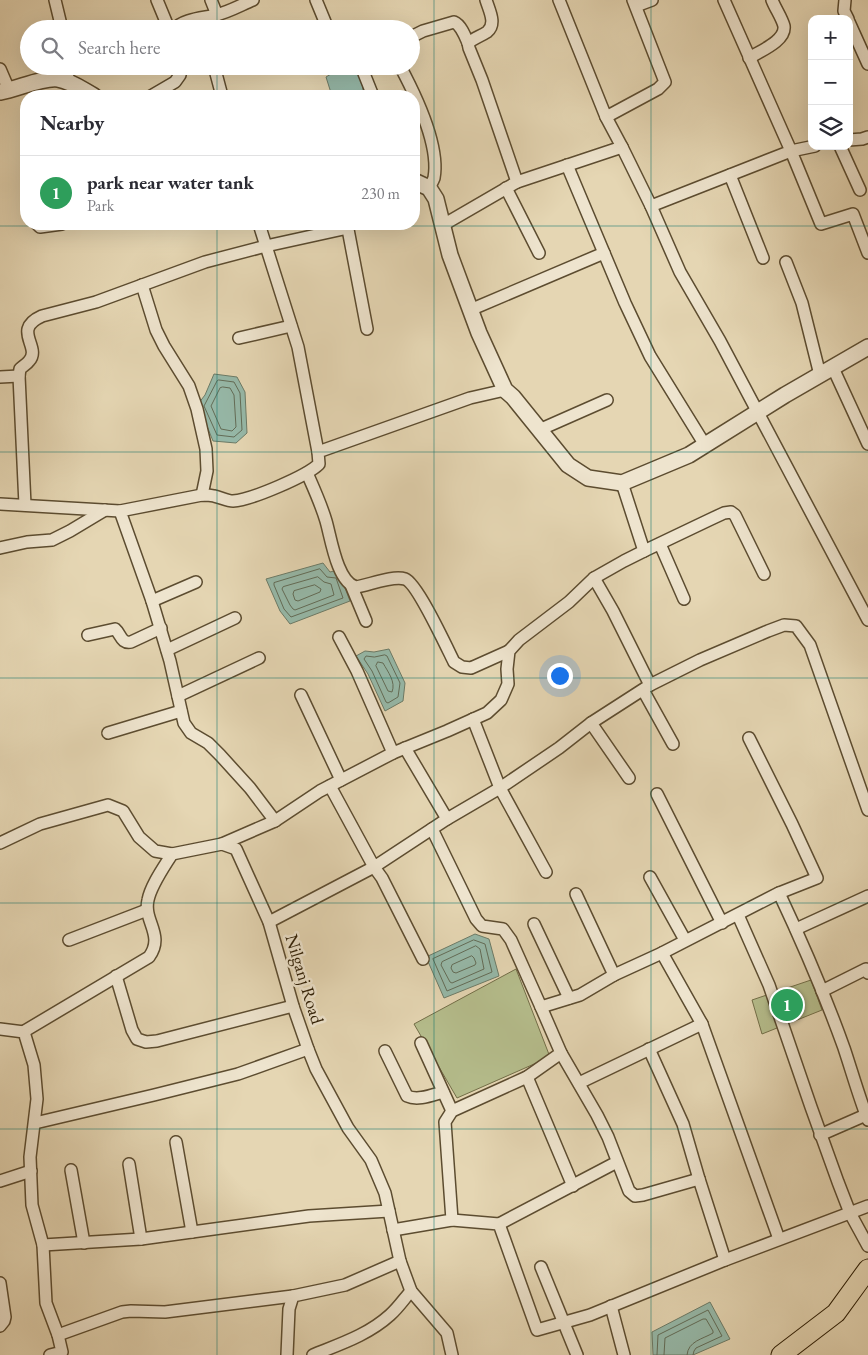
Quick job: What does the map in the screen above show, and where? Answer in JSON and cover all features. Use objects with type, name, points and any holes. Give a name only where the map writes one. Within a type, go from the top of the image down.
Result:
[{"type":"main road","points":[[781,1355],[836,1313],[868,1269]]},
{"type":"street","points":[[55,0],[60,20]]},
{"type":"street","points":[[156,0],[165,20]]},
{"type":"street","points":[[211,0],[217,15]]},
{"type":"street","points":[[209,20],[253,0]]},
{"type":"street","points":[[316,0],[324,20]]},
{"type":"street","points":[[468,43],[487,32],[490,28],[492,19],[486,0]]},
{"type":"street","points":[[559,0],[606,117],[622,147],[680,272],[720,341],[868,620]]},
{"type":"street","points":[[606,117],[658,89],[665,82],[634,3],[652,0]]},
{"type":"street","points":[[724,0],[821,224],[853,214],[868,253]]},
{"type":"street","points":[[750,58],[776,42],[783,32],[784,26],[772,0]]},
{"type":"street","points":[[846,0],[844,11],[846,15]]},
{"type":"street","points":[[420,34],[454,22],[459,26],[468,43],[482,80],[517,182]]},
{"type":"street","points":[[853,27],[863,40],[868,64]]},
{"type":"street","points":[[0,68],[4,91],[49,79],[68,82],[83,90]]},
{"type":"street","points":[[68,75],[68,82]]},
{"type":"street","points":[[161,90],[175,82],[180,75]]},
{"type":"street","points":[[216,75],[220,90]]},
{"type":"street","points":[[365,75],[371,90]]},
{"type":"street","points":[[405,75],[412,90]]},
{"type":"street","points":[[420,108],[434,155],[434,180],[429,188]]},
{"type":"street","points":[[853,138],[862,140],[868,137]]},
{"type":"street","points":[[443,225],[517,182],[622,147]]},
{"type":"street","points":[[650,206],[791,151],[808,147]]},
{"type":"street","points":[[842,150],[860,190]]},
{"type":"street","points":[[567,166],[625,303],[650,356],[705,445]]},
{"type":"street","points":[[730,175],[763,258]]},
{"type":"street","points":[[420,184],[429,188],[436,199],[450,255],[479,333],[505,390],[513,397],[568,465],[588,478],[622,483],[689,455],[785,395],[868,347]]},
{"type":"street","points":[[506,188],[538,253]]},
{"type":"street","points":[[0,504],[120,511],[202,495],[231,501],[239,500],[299,478],[319,464],[298,347],[261,230]]},
{"type":"street","points":[[25,505],[18,376],[20,369],[32,356],[28,332],[29,325],[34,320],[42,316],[96,302],[206,262],[331,230]]},
{"type":"street","points":[[348,230],[367,329]]},
{"type":"street","points":[[470,310],[604,253]]},
{"type":"street","points":[[786,262],[826,372],[868,444]]},
{"type":"street","points":[[142,285],[156,330],[189,386],[197,409],[206,449],[206,471],[202,495]]},
{"type":"street","points":[[239,338],[291,326]]},
{"type":"street","points":[[0,377],[18,376]]},
{"type":"street","points":[[318,452],[470,398],[505,390]]},
{"type":"street","points":[[539,430],[607,400]]},
{"type":"street","points":[[307,473],[326,521],[336,560],[346,580],[351,585],[366,622]]},
{"type":"street","points":[[622,483],[644,551]]},
{"type":"street","points":[[0,548],[27,542],[52,540],[105,510]]},
{"type":"street","points":[[120,511],[161,628],[184,723],[191,733],[208,743],[220,755],[250,788],[275,821]]},
{"type":"street","points":[[351,585],[356,587],[395,578],[406,579],[411,582],[454,662],[462,667],[471,668],[509,651],[519,640],[562,607],[594,578],[624,560],[717,516],[731,512],[735,515],[764,574]]},
{"type":"street","points":[[660,544],[684,599]]},
{"type":"street","points":[[594,578],[613,610],[673,744]]},
{"type":"street","points":[[152,601],[196,582]]},
{"type":"street","points":[[167,650],[236,618]]},
{"type":"street","points":[[269,922],[374,867],[447,819],[500,788],[559,748],[591,723],[646,687],[700,660],[784,625],[796,626],[810,645],[867,804]]},
{"type":"street","points":[[88,635],[115,629],[126,643],[161,628]]},
{"type":"street","points":[[339,637],[357,671],[393,752]]},
{"type":"street","points":[[0,843],[40,824],[108,805],[123,811],[139,837],[155,851],[172,854],[222,844],[275,821],[330,786],[393,752],[487,713],[500,700],[508,684],[509,651]]},
{"type":"street","points":[[178,696],[259,658]]},
{"type":"street","points":[[301,695],[341,780]]},
{"type":"street","points":[[108,732],[181,711]]},
{"type":"street","points":[[473,719],[500,788],[546,872]]},
{"type":"street","points":[[591,723],[629,778]]},
{"type":"street","points":[[541,1007],[580,995],[614,975],[662,953],[779,893],[817,878],[749,738]]},
{"type":"street","points":[[405,748],[447,819]]},
{"type":"street","points":[[330,786],[374,867],[382,878],[423,960]]},
{"type":"street","points":[[656,794],[722,922]]},
{"type":"street","points":[[432,829],[476,919],[482,926],[503,929],[511,940],[561,1053],[597,1115],[608,1138],[629,1192],[635,1196],[643,1196],[699,1179]]},
{"type":"street","name":"Nilganj Road","points":[[222,844],[236,849],[269,922],[293,1006],[316,1069],[348,1128],[371,1160],[385,1193],[400,1261],[411,1291],[447,1333],[452,1355]]},
{"type":"street","points":[[0,1029],[22,1032],[149,956],[156,944],[147,901],[150,892],[172,854]]},
{"type":"street","points":[[650,877],[686,940]]},
{"type":"street","points":[[779,893],[822,991],[867,1116],[820,1134]]},
{"type":"street","points":[[576,894],[614,975]]},
{"type":"street","points":[[796,929],[868,896]]},
{"type":"street","points":[[69,940],[148,910]]},
{"type":"street","points":[[738,915],[769,985],[820,1134],[850,1213],[868,1246]]},
{"type":"street","points":[[534,924],[569,998]]},
{"type":"street","points":[[662,953],[702,1024],[779,1239]]},
{"type":"street","points":[[822,991],[867,970]]},
{"type":"street","points":[[116,976],[132,1030],[137,1039],[146,1042],[157,1041],[293,1006]]},
{"type":"street","points":[[579,1083],[702,1024]]},
{"type":"street","points":[[22,1032],[24,1032],[34,1065],[38,1099],[30,1157],[32,1205],[43,1246],[46,1303],[62,1352],[50,1355]]},
{"type":"street","points":[[422,1042],[452,1111]]},
{"type":"street","points":[[35,1123],[238,1074],[308,1049]]},
{"type":"street","points":[[649,1049],[683,1124],[725,1260]]},
{"type":"street","points":[[385,1051],[407,1096],[412,1098],[422,1097],[443,1092]]},
{"type":"street","points":[[452,1220],[445,1122],[452,1111],[528,1078],[561,1053]]},
{"type":"street","points":[[528,1078],[573,1186]]},
{"type":"street","points":[[176,1142],[192,1232]]},
{"type":"street","points":[[393,1230],[452,1220],[499,1224],[617,1162]]},
{"type":"street","points":[[130,1164],[141,1239]]},
{"type":"street","points":[[71,1170],[84,1243]]},
{"type":"street","points":[[0,1180],[31,1171]]},
{"type":"street","points":[[499,1224],[537,1330],[590,1315],[725,1260],[868,1206]]},
{"type":"street","points":[[43,1246],[141,1239],[309,1216],[389,1211]]},
{"type":"street","points":[[58,1335],[122,1312],[165,1312],[293,1296],[345,1285],[400,1261]]},
{"type":"street","points":[[541,1268],[574,1354]]},
{"type":"street","points":[[0,1283],[5,1317],[0,1326]]},
{"type":"street","points":[[313,1355],[361,1336],[378,1325],[391,1314],[411,1291]]},
{"type":"street","points":[[288,1355],[289,1309],[293,1296]]},
{"type":"street","points":[[611,1306],[624,1355]]},
{"type":"green space","points":[[516,969],[550,1057],[457,1098],[414,1024]]},
{"type":"green space","points":[[811,980],[822,1010],[762,1034],[752,1000]]},
{"type":"water","points":[[329,75],[360,75],[363,90],[330,90],[326,77]]},
{"type":"water","points":[[214,374],[237,377],[245,392],[247,433],[236,443],[213,441],[198,404],[205,395]]},
{"type":"water","points":[[323,563],[330,572],[338,570],[350,601],[290,624],[280,611],[266,579]]},
{"type":"water","points":[[389,649],[405,683],[403,701],[385,711],[368,674],[356,656],[365,651],[374,652]]},
{"type":"water","points":[[475,934],[489,939],[499,976],[444,998],[426,957]]},
{"type":"water","points":[[710,1302],[730,1339],[693,1355],[653,1355],[652,1332]]},
{"type":"place","name":"park near water tank","points":[[787,1005]]}]
